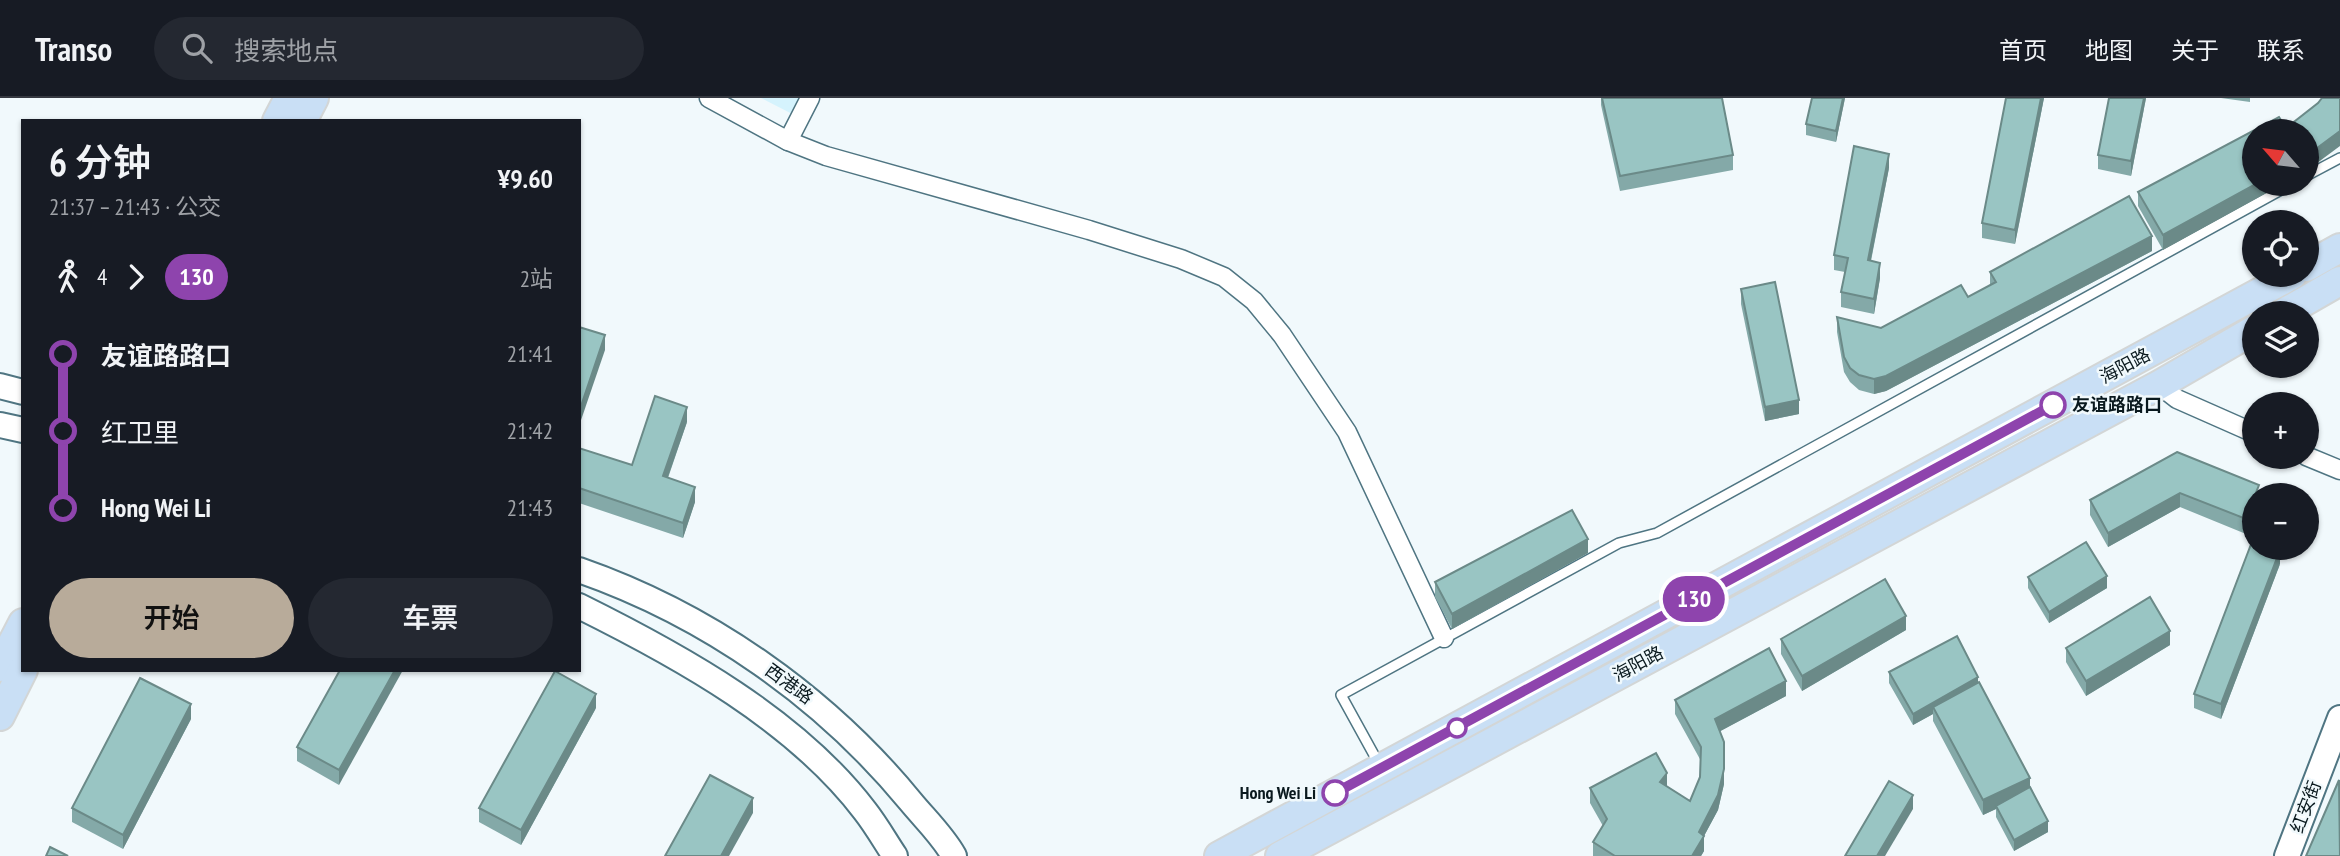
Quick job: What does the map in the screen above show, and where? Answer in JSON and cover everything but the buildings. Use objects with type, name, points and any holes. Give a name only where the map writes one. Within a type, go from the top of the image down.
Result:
[{"type":"main road","points":[[278,119],[289,98]]},
{"type":"main road","points":[[303,119],[314,98]]},
{"type":"main road","points":[[2319,260],[2340,248]]},
{"type":"main road","points":[[2305,301],[2340,281]]},
{"type":"main road","name":"海阳路","points":[[1219,856],[2270,287]]},
{"type":"main road","name":"海阳路","points":[[1280,856],[2159,385],[2242,337]]},
{"type":"main road","points":[[0,386],[21,391]]},
{"type":"main road","points":[[0,425],[21,430]]},
{"type":"main road","name":"西港路","points":[[581,571],[676,611],[746,654],[818,705],[885,770],[954,856]]},
{"type":"main road","points":[[581,607],[657,646],[724,686],[797,741],[832,774],[865,811],[895,856]]},
{"type":"main road","points":[[0,667],[21,627]]},
{"type":"main road","points":[[0,716],[22,672]]},
{"type":"main road","name":"红安街","points":[[2287,856],[2340,718]]},
{"type":"street","points":[[709,98],[788,141],[826,156],[1102,234],[1181,259],[1224,277],[1254,300],[1282,335],[1347,432],[1444,638]]},
{"type":"street","points":[[788,141],[810,98]]},
{"type":"street","points":[[2159,385],[2177,399],[2242,428]]},
{"type":"street","points":[[2319,461],[2340,470]]},
{"type":"lane","points":[[2319,169],[2340,158]]},
{"type":"lane","points":[[1382,768],[1341,695],[1619,543],[1657,533],[2270,196]]},
{"type":"shaded area","points":[[761,98],[813,98],[802,119]]},
{"type":"bus line","name":"130","points":[[1335,793],[2053,405]]},
{"type":"place","name":"友谊路路口","points":[[2053,405]]},
{"type":"place","name":"Hong Wei Li","points":[[1335,793]]}]
